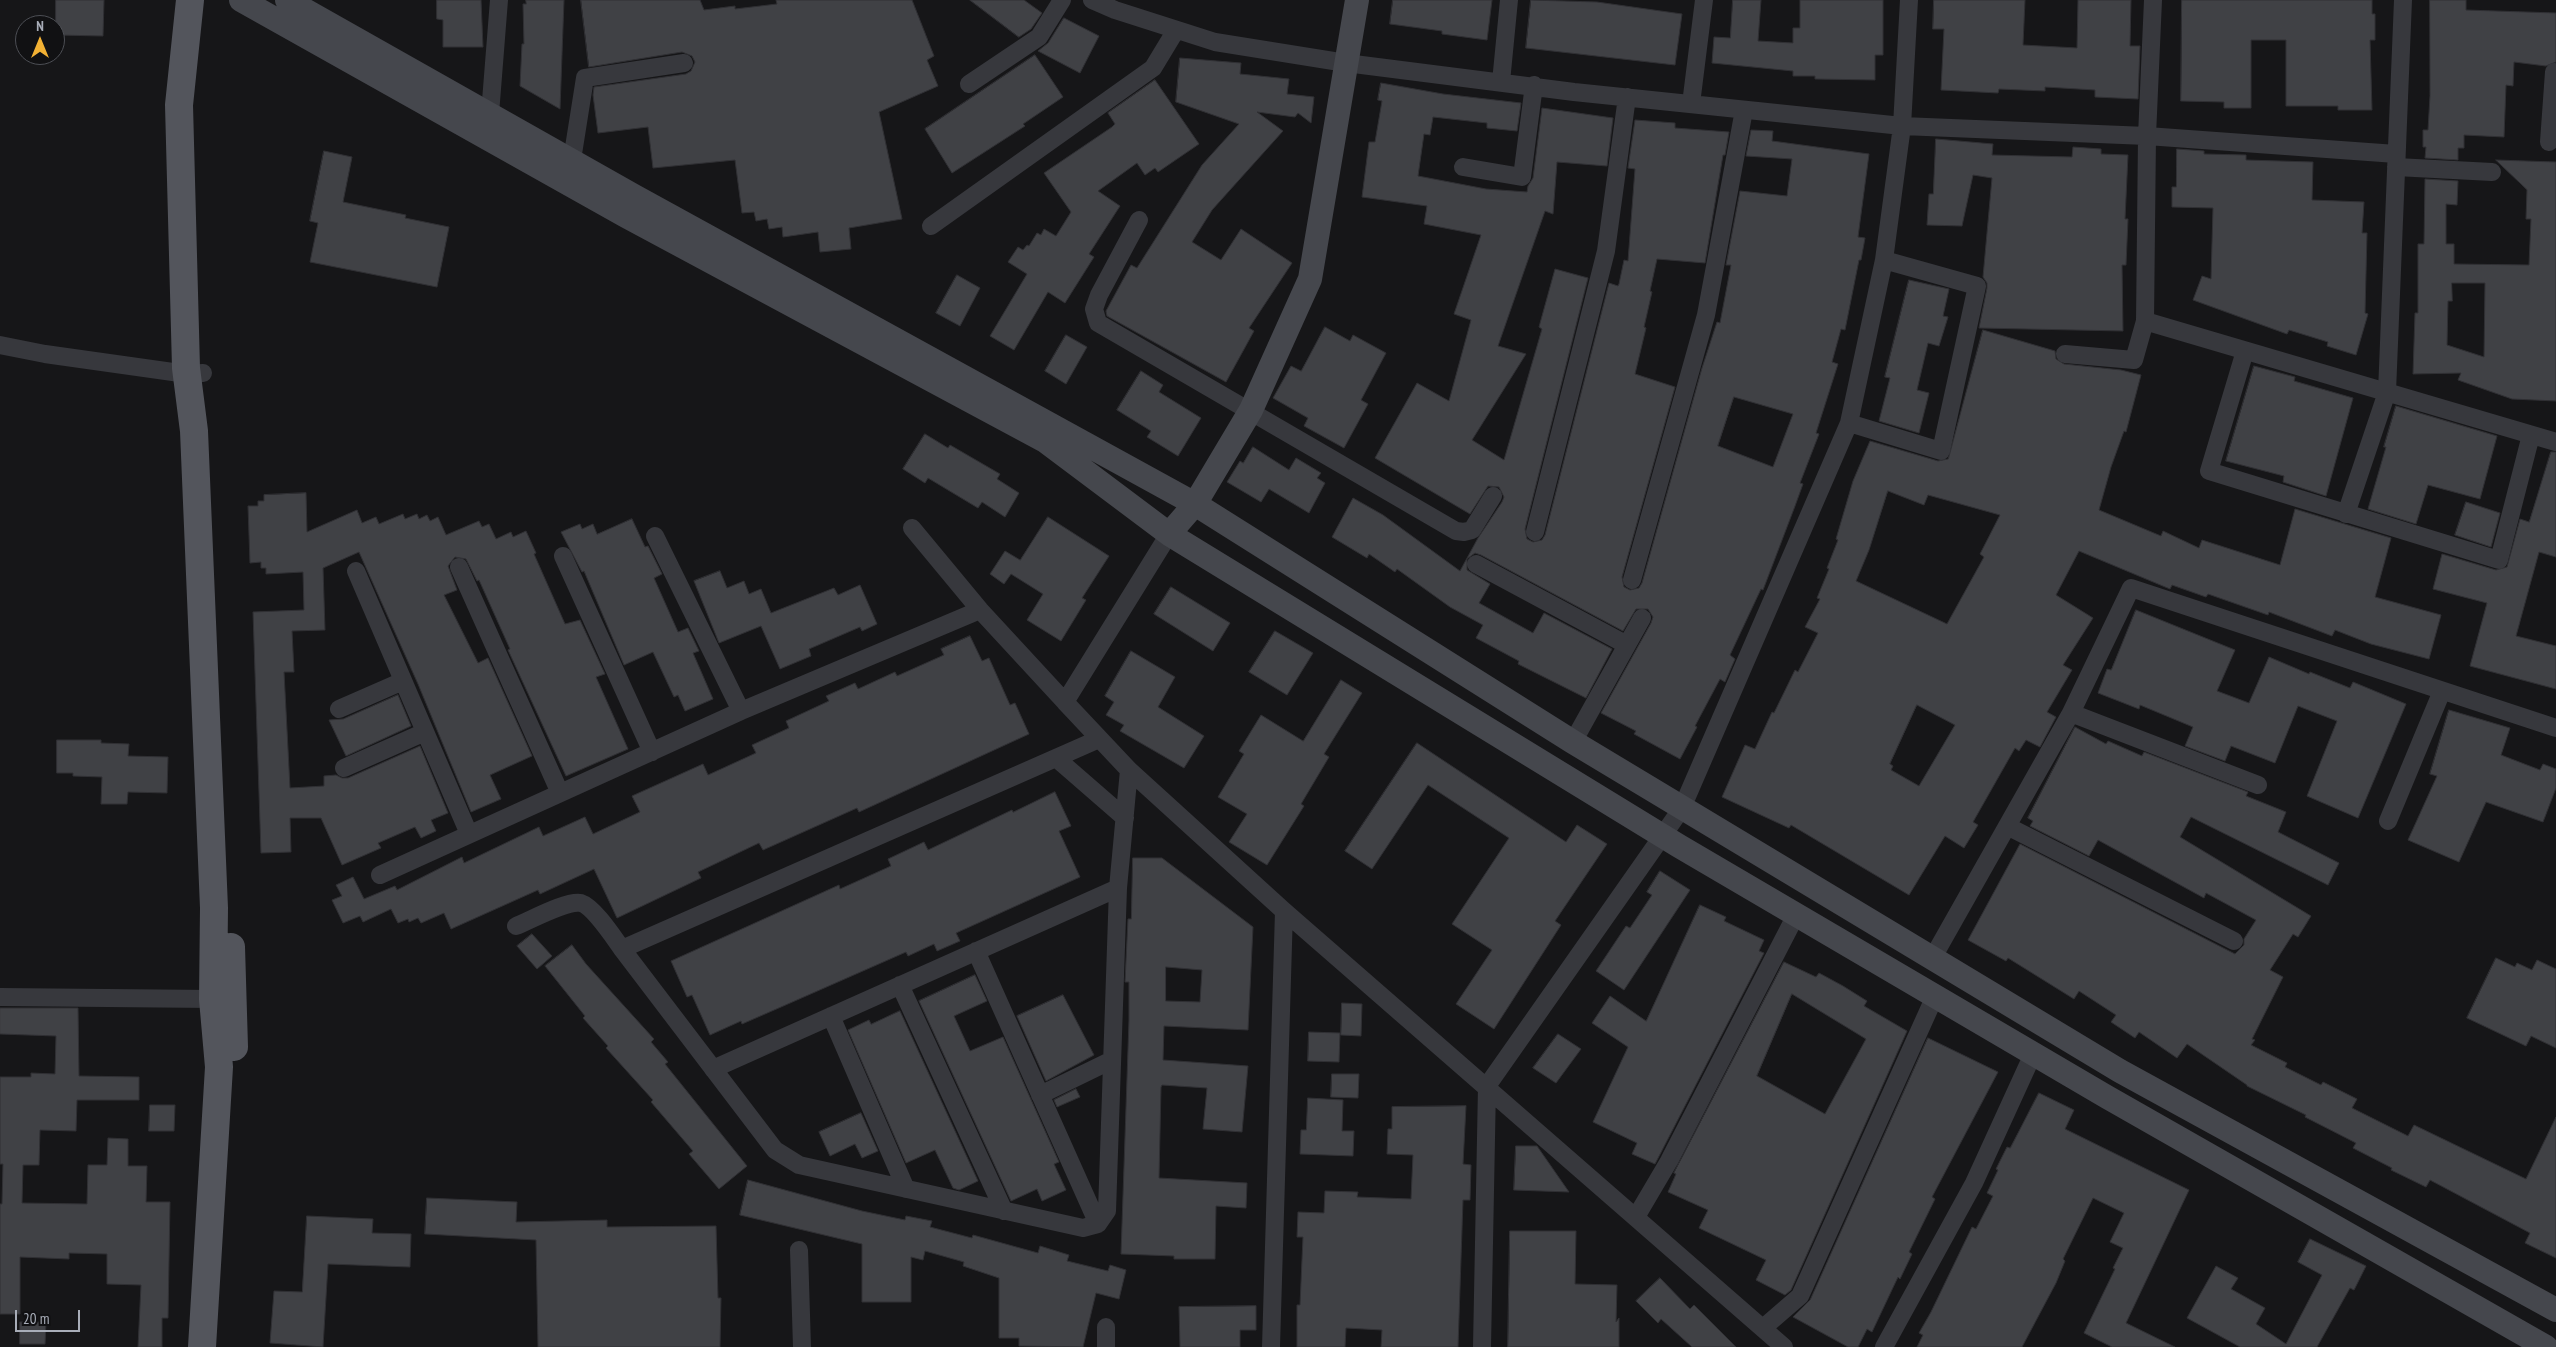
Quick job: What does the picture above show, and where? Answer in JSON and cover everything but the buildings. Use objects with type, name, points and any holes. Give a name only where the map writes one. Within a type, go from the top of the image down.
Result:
[{"type":"main road","points":[[190,0],[179,105],[195,373],[210,440],[235,1067],[218,1347]]},
{"type":"main road","points":[[202,1347],[219,1067],[213,999],[214,908],[194,431],[196,106],[208,0]]},
{"type":"street","points":[[241,0],[626,216],[1045,441],[1169,534],[1663,836],[2033,1054],[2546,1347]]},
{"type":"street","points":[[286,0],[1195,504],[1573,742],[2120,1071],[2556,1310]]},
{"type":"street","points":[[490,114],[499,0]]},
{"type":"street","points":[[969,84],[1039,37],[1062,0]]},
{"type":"street","points":[[1092,0],[1115,5],[1176,30],[1215,42],[1346,63],[1627,97],[1902,126],[2147,136],[2396,160],[2492,172]]},
{"type":"street","points":[[1065,702],[1169,534],[1195,504],[1251,410],[1310,279],[1358,0]]},
{"type":"street","points":[[1501,82],[1509,0]]},
{"type":"street","points":[[1691,104],[1704,0]]},
{"type":"street","points":[[1482,1347],[1487,1086],[1682,808],[1849,423],[1884,260],[1902,126],[1909,0]]},
{"type":"street","points":[[2065,354],[2134,360],[2145,321],[2147,136],[2153,0]]},
{"type":"street","points":[[2346,514],[2387,392],[2403,0]]},
{"type":"street","points":[[931,226],[1154,68],[1176,30]]},
{"type":"street","points":[[572,160],[585,78],[684,64]]},
{"type":"street","points":[[2549,142],[2554,72],[2556,73]]},
{"type":"street","points":[[1463,167],[1522,177],[1534,85]]},
{"type":"street","points":[[1535,532],[1606,251],[1627,97]]},
{"type":"street","points":[[1632,580],[1706,315],[1744,110]]},
{"type":"street","points":[[1139,220],[1099,295],[1094,309],[1098,323],[1251,410],[1456,531],[1472,530],[1493,496]]},
{"type":"street","points":[[1849,423],[1941,451],[1978,286],[1884,260]]},
{"type":"street","points":[[2145,321],[2556,442]]},
{"type":"street","points":[[0,345],[45,354],[195,373]]},
{"type":"street","points":[[2245,351],[2209,471],[2500,560],[2531,435]]},
{"type":"street","points":[[912,528],[980,610],[1129,770],[1284,910],[1784,1347]]},
{"type":"street","points":[[655,536],[741,711]]},
{"type":"street","points":[[564,556],[652,752]]},
{"type":"street","points":[[1476,564],[1627,645]]},
{"type":"street","points":[[459,567],[560,793]]},
{"type":"street","points":[[356,572],[469,834]]},
{"type":"street","points":[[1932,959],[2071,712],[2131,588],[2556,728]]},
{"type":"street","points":[[380,875],[741,711],[980,610]]},
{"type":"street","points":[[1573,742],[1642,618]]},
{"type":"street","points":[[339,709],[403,681]]},
{"type":"street","points":[[2388,821],[2442,691]]},
{"type":"street","points":[[2071,712],[2258,784]]},
{"type":"street","points":[[344,768],[425,732]]},
{"type":"street","points":[[622,949],[1099,739]]},
{"type":"street","points":[[1056,758],[1125,818]]},
{"type":"street","points":[[516,926],[570,903],[582,903],[592,910],[775,1150],[800,1165],[1082,1228],[1098,1224],[1107,1211],[1118,888],[1129,770]]},
{"type":"street","points":[[2007,826],[2234,941]]},
{"type":"street","points":[[713,1069],[1118,888]]},
{"type":"street","points":[[1271,1347],[1284,910]]},
{"type":"street","points":[[1636,1217],[1668,1161],[1796,915]]},
{"type":"street","points":[[976,951],[1098,1224]]},
{"type":"street","points":[[900,985],[1004,1211]]},
{"type":"street","points":[[1763,1328],[1800,1296],[1935,996]]},
{"type":"street","points":[[0,997],[213,999]]},
{"type":"street","points":[[831,1016],[906,1189]]},
{"type":"street","points":[[1884,1347],[1974,1183],[2033,1054]]},
{"type":"street","points":[[1040,1094],[1112,1060]]},
{"type":"street","points":[[800,1250],[802,1347]]},
{"type":"street","points":[[1106,1327],[1106,1347]]}]
